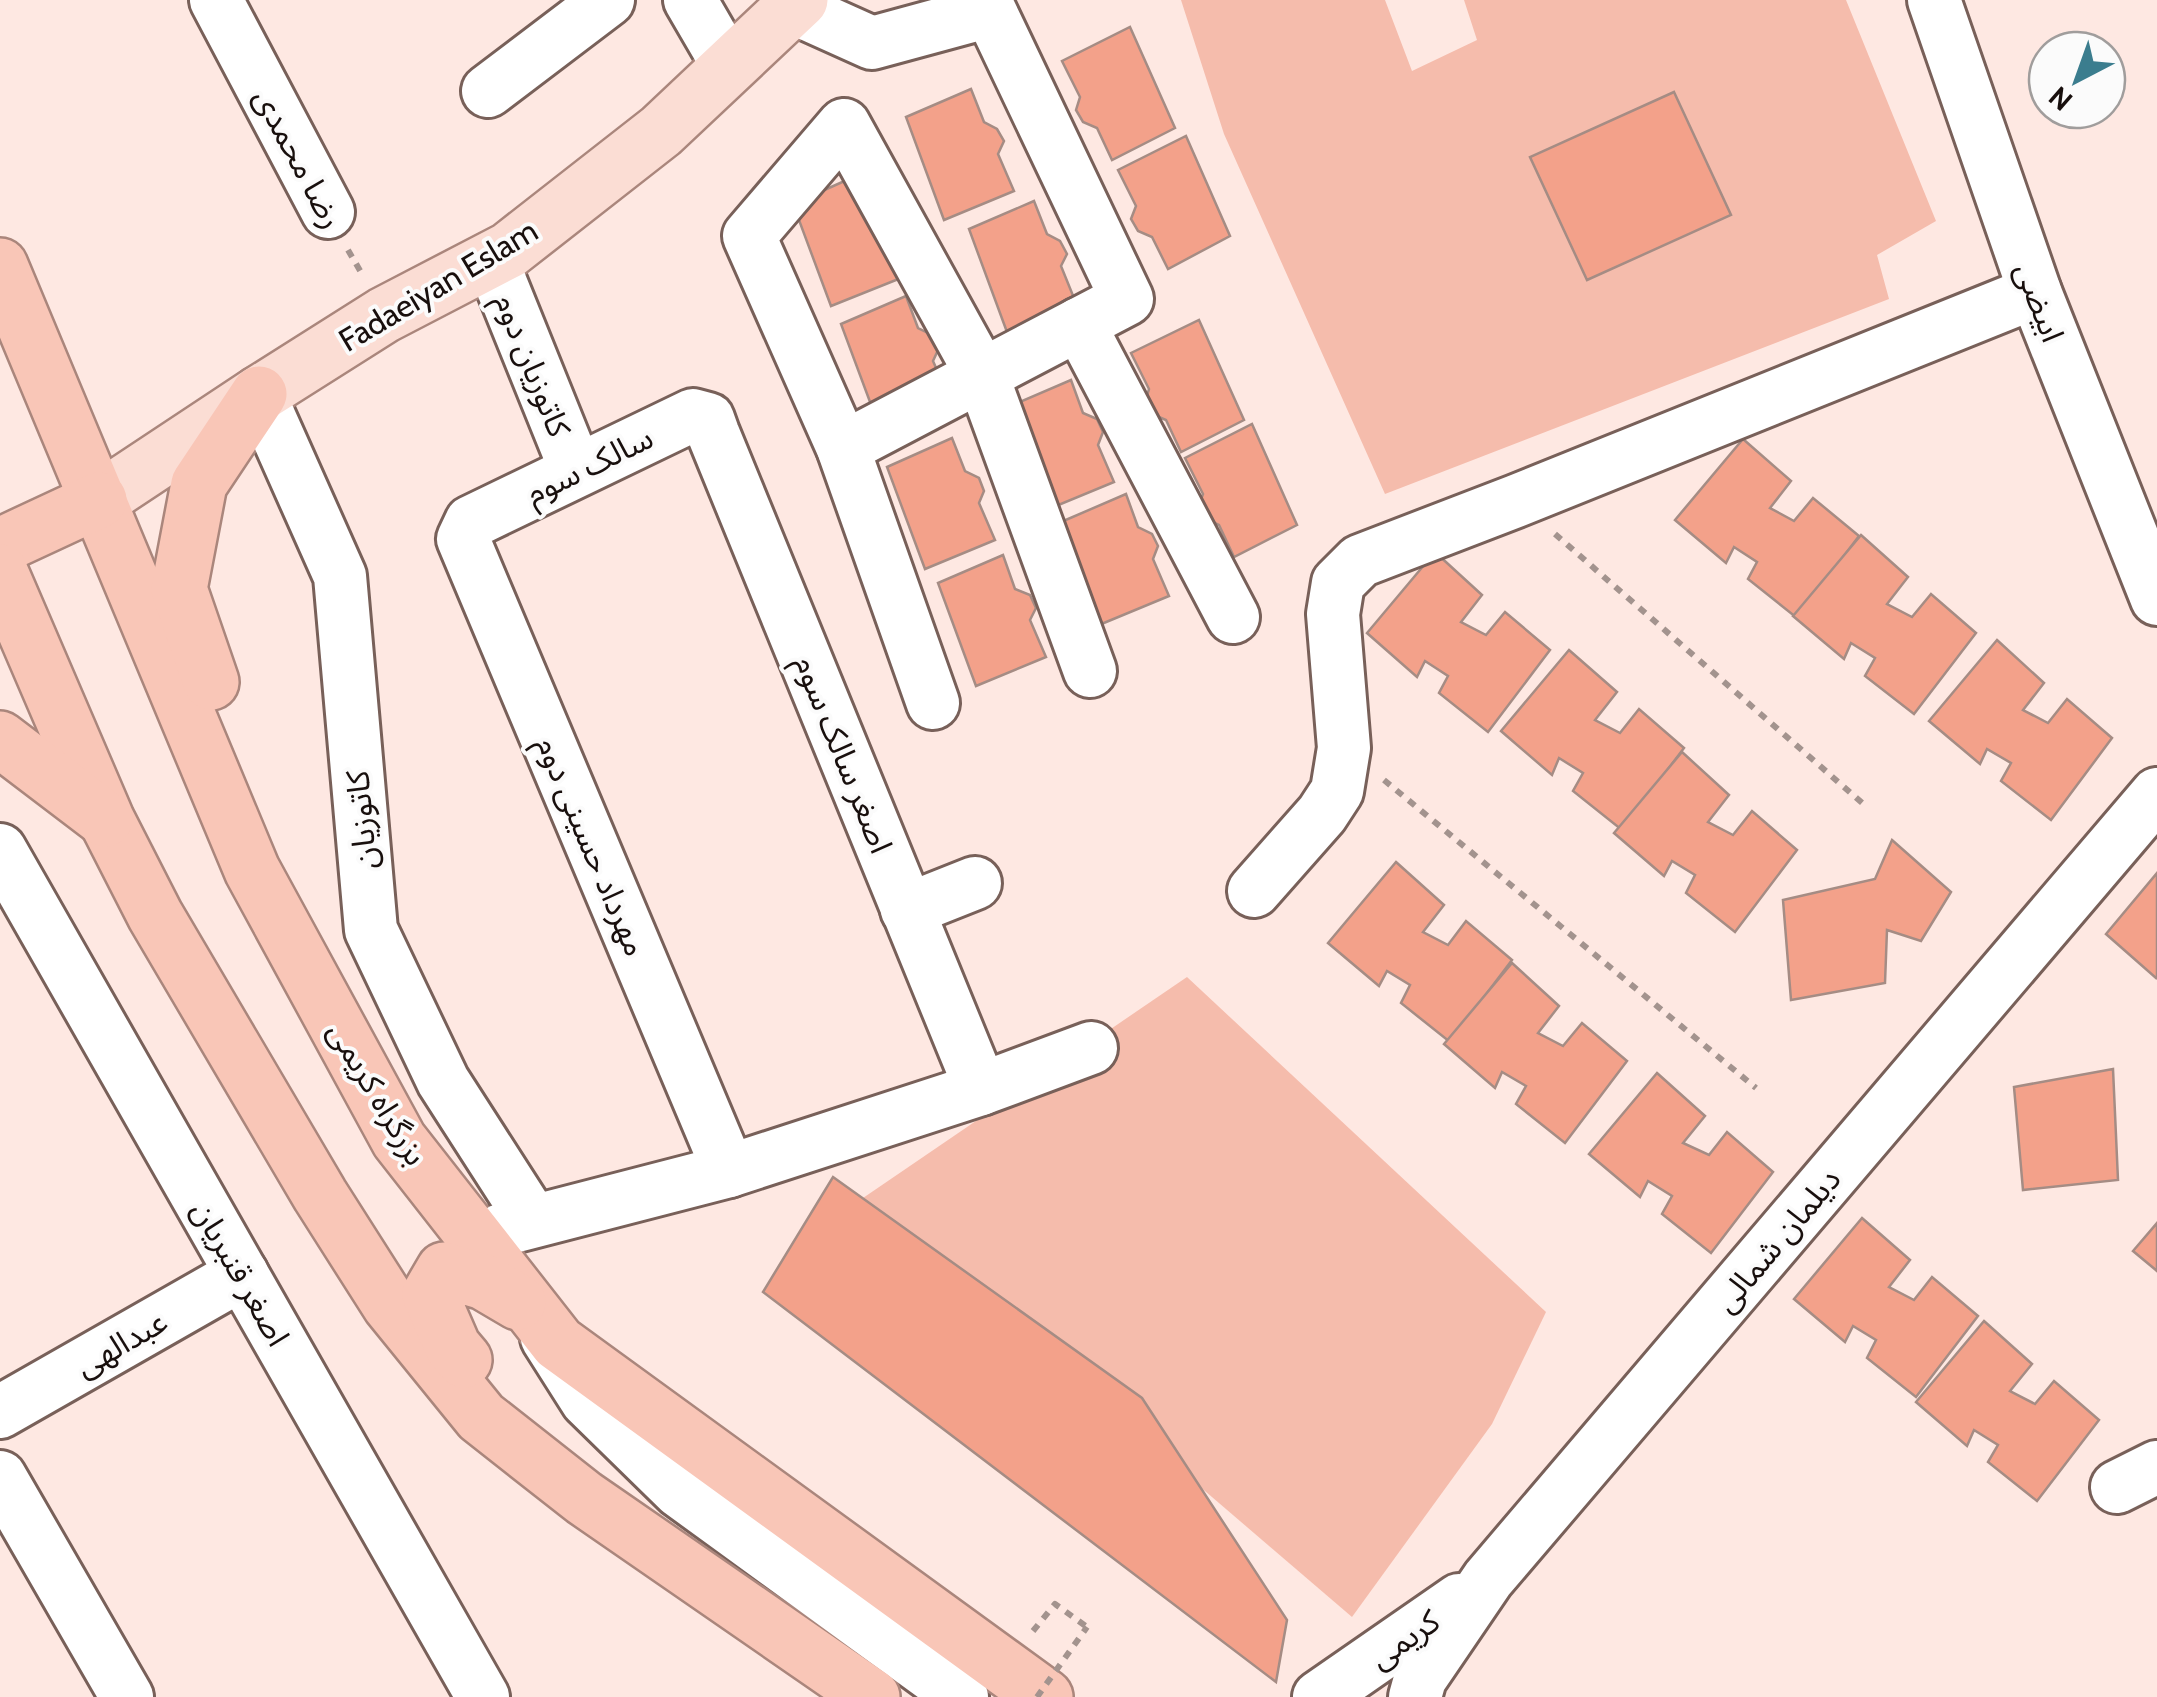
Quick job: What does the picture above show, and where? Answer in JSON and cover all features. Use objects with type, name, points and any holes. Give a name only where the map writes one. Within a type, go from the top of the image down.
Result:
[{"type":"highway","name":"بزرگراه کریمی","points":[[0,266],[252,870],[399,1140],[558,1343],[1012,1690]]},
{"type":"highway","points":[[259,394],[198,484],[179,589],[311,979]]},
{"type":"highway","points":[[0,546],[100,500]]},
{"type":"highway","points":[[0,572],[107,821],[155,916],[390,1306],[481,1417],[584,1498],[872,1697]]},
{"type":"highway","points":[[0,739],[107,821]]},
{"type":"highway","points":[[529,1309],[484,1282],[444,1270],[430,1294],[453,1347],[584,1498]]},
{"type":"main road","name":"Fadaeiyan Eslam","points":[[100,500],[384,314],[509,250],[661,131],[796,4]]},
{"type":"street","name":"رضا محمدی","points":[[216,0],[328,212]]},
{"type":"street","points":[[488,91],[608,0]]},
{"type":"street","points":[[690,0],[729,67]]},
{"type":"street","name":"ابیضی","points":[[1934,0],[2035,292],[2157,599]]},
{"type":"street","points":[[796,4],[872,43],[990,11],[1127,298],[843,448]]},
{"type":"street","points":[[934,703],[843,448],[749,236],[844,125],[982,375],[1090,671]]},
{"type":"street","name":"کاتوزیان دوم","points":[[491,259],[576,470]]},
{"type":"street","points":[[1254,891],[1322,814],[1337,791],[1344,748],[1333,614],[1338,583],[1360,561],[2035,292]]},
{"type":"street","points":[[1079,324],[1233,617]]},
{"type":"street","name":"کاتوزیان","points":[[259,394],[340,576],[371,930],[443,1081],[534,1221]]},
{"type":"street","name":"سالک سوم","points":[[471,522],[693,415],[708,420]]},
{"type":"street","name":"اصغر سالک سوم","points":[[708,420],[981,1089]]},
{"type":"street","name":"مهرداد حسینی دوم","points":[[471,522],[463,540],[729,1171]]},
{"type":"street","name":"دیلمان شمالی","points":[[1416,1697],[1420,1679],[1488,1579],[2157,794]]},
{"type":"street","name":"اصغر قنبریان","points":[[0,850],[483,1697]]},
{"type":"street","points":[[907,910],[976,882]]},
{"type":"street","points":[[475,1238],[729,1171],[981,1089],[1091,1048]]},
{"type":"street","name":"عبدالهی","points":[[0,1412],[242,1274]]},
{"type":"street","points":[[0,1478],[128,1697]]},
{"type":"street","name":"کریمی","points":[[1319,1697],[1488,1579]]},
{"type":"path","name":"رضا محمدی","points":[[328,212],[384,314]]},
{"type":"path","points":[[1516,500],[1868,808]]},
{"type":"path","points":[[1344,748],[1756,1088]]},
{"type":"path","points":[[1055,1604],[1087,1627],[1012,1690],[1055,1604]]},
{"type":"shaded area","points":[[1181,0],[1385,0],[1412,71],[1477,40],[1464,0],[1846,0],[1936,221],[1877,255],[1889,299],[1385,494],[1224,134]]},
{"type":"shaded area","points":[[1187,977],[1546,1312],[1492,1424],[1352,1617],[863,1198]]},
{"type":"building","points":[[1130,27],[1175,128],[1112,160],[1097,128],[1083,122],[1076,110],[1080,97],[1062,61]]},
{"type":"building","points":[[971,89],[984,122],[997,129],[1004,141],[998,154],[1014,191],[944,220],[906,117]]},
{"type":"building","points":[[1674,92],[1731,215],[1587,280],[1530,157]]},
{"type":"building","points":[[1186,136],[1230,236],[1168,269],[1152,237],[1138,231],[1131,219],[1136,206],[1118,170]]},
{"type":"building","points":[[858,175],[901,278],[831,306],[793,204]]},
{"type":"building","points":[[1034,201],[1047,234],[1060,241],[1067,254],[1061,266],[1076,303],[1007,332],[969,229]]},
{"type":"building","points":[[906,296],[918,328],[932,335],[939,348],[933,361],[949,397],[879,426],[841,324]]},
{"type":"building","points":[[1199,320],[1244,420],[1181,452],[1166,420],[1152,414],[1145,402],[1149,389],[1131,353]]},
{"type":"building","points":[[1071,380],[1083,413],[1097,419],[1103,432],[1098,445],[1114,482],[1044,511],[1006,408]]},
{"type":"building","points":[[1252,424],[1297,525],[1234,557],[1219,525],[1206,519],[1198,507],[1203,494],[1185,458]]},
{"type":"building","points":[[952,438],[965,471],[979,478],[984,491],[979,503],[995,540],[925,569],[887,467]]},
{"type":"building","points":[[1743,439],[1791,481],[1770,508],[1794,521],[1813,498],[1859,536],[1797,618],[1748,579],[1757,562],[1734,547],[1726,563],[1675,520]]},
{"type":"building","points":[[1126,494],[1138,527],[1152,534],[1158,546],[1153,559],[1169,596],[1099,625],[1061,522]]},
{"type":"building","points":[[1861,535],[1908,577],[1887,604],[1912,617],[1931,594],[1976,633],[1914,714],[1865,676],[1875,658],[1851,643],[1844,659],[1793,616]]},
{"type":"building","points":[[1435,552],[1482,595],[1461,622],[1486,635],[1505,612],[1550,650],[1488,732],[1439,693],[1448,676],[1425,661],[1417,677],[1367,633]]},
{"type":"building","points":[[1003,555],[1015,589],[1030,595],[1036,608],[1030,620],[1046,657],[976,686],[938,583]]},
{"type":"building","points":[[1997,640],[2044,683],[2023,710],[2048,723],[2067,699],[2112,738],[2051,820],[2001,781],[2011,763],[1987,749],[1980,764],[1929,721]]},
{"type":"building","points":[[1569,650],[1617,692],[1595,720],[1620,733],[1639,709],[1684,748],[1622,830],[1573,791],[1583,773],[1559,758],[1552,775],[1501,731]]},
{"type":"building","points":[[1682,752],[1729,795],[1708,822],[1733,835],[1752,811],[1797,850],[1735,932],[1686,893],[1695,875],[1672,861],[1664,876],[1614,833]]},
{"type":"building","points":[[1892,840],[1951,892],[1921,941],[1887,930],[1885,983],[1791,1000],[1783,900],[1875,879]]},
{"type":"building","points":[[1396,862],[1444,905],[1423,932],[1448,945],[1466,921],[1512,960],[1450,1042],[1401,1003],[1410,985],[1387,971],[1379,986],[1328,943]]},
{"type":"building","points":[[2157,873],[2157,976],[2156,978],[2106,934]]},
{"type":"building","points":[[1512,963],[1559,1006],[1538,1033],[1563,1046],[1582,1023],[1627,1061],[1565,1143],[1516,1104],[1526,1086],[1502,1072],[1495,1088],[1444,1044]]},
{"type":"building","points":[[2113,1069],[2118,1180],[2023,1190],[2014,1087]]},
{"type":"building","points":[[1657,1073],[1705,1116],[1683,1143],[1709,1155],[1727,1132],[1773,1172],[1711,1253],[1662,1214],[1672,1196],[1648,1181],[1640,1197],[1589,1154]]},
{"type":"building","points":[[833,1177],[1142,1398],[1287,1620],[1276,1682],[763,1292]]},
{"type":"building","points":[[1862,1218],[1910,1260],[1889,1287],[1914,1300],[1932,1277],[1978,1316],[1916,1397],[1867,1358],[1876,1340],[1853,1326],[1845,1342],[1794,1299]]},
{"type":"building","points":[[2157,1223],[2157,1271],[2133,1251]]},
{"type":"building","points":[[1984,1321],[2032,1364],[2010,1391],[2035,1404],[2054,1381],[2099,1420],[2037,1501],[1988,1462],[1998,1445],[1974,1430],[1967,1446],[1916,1402]]}]
